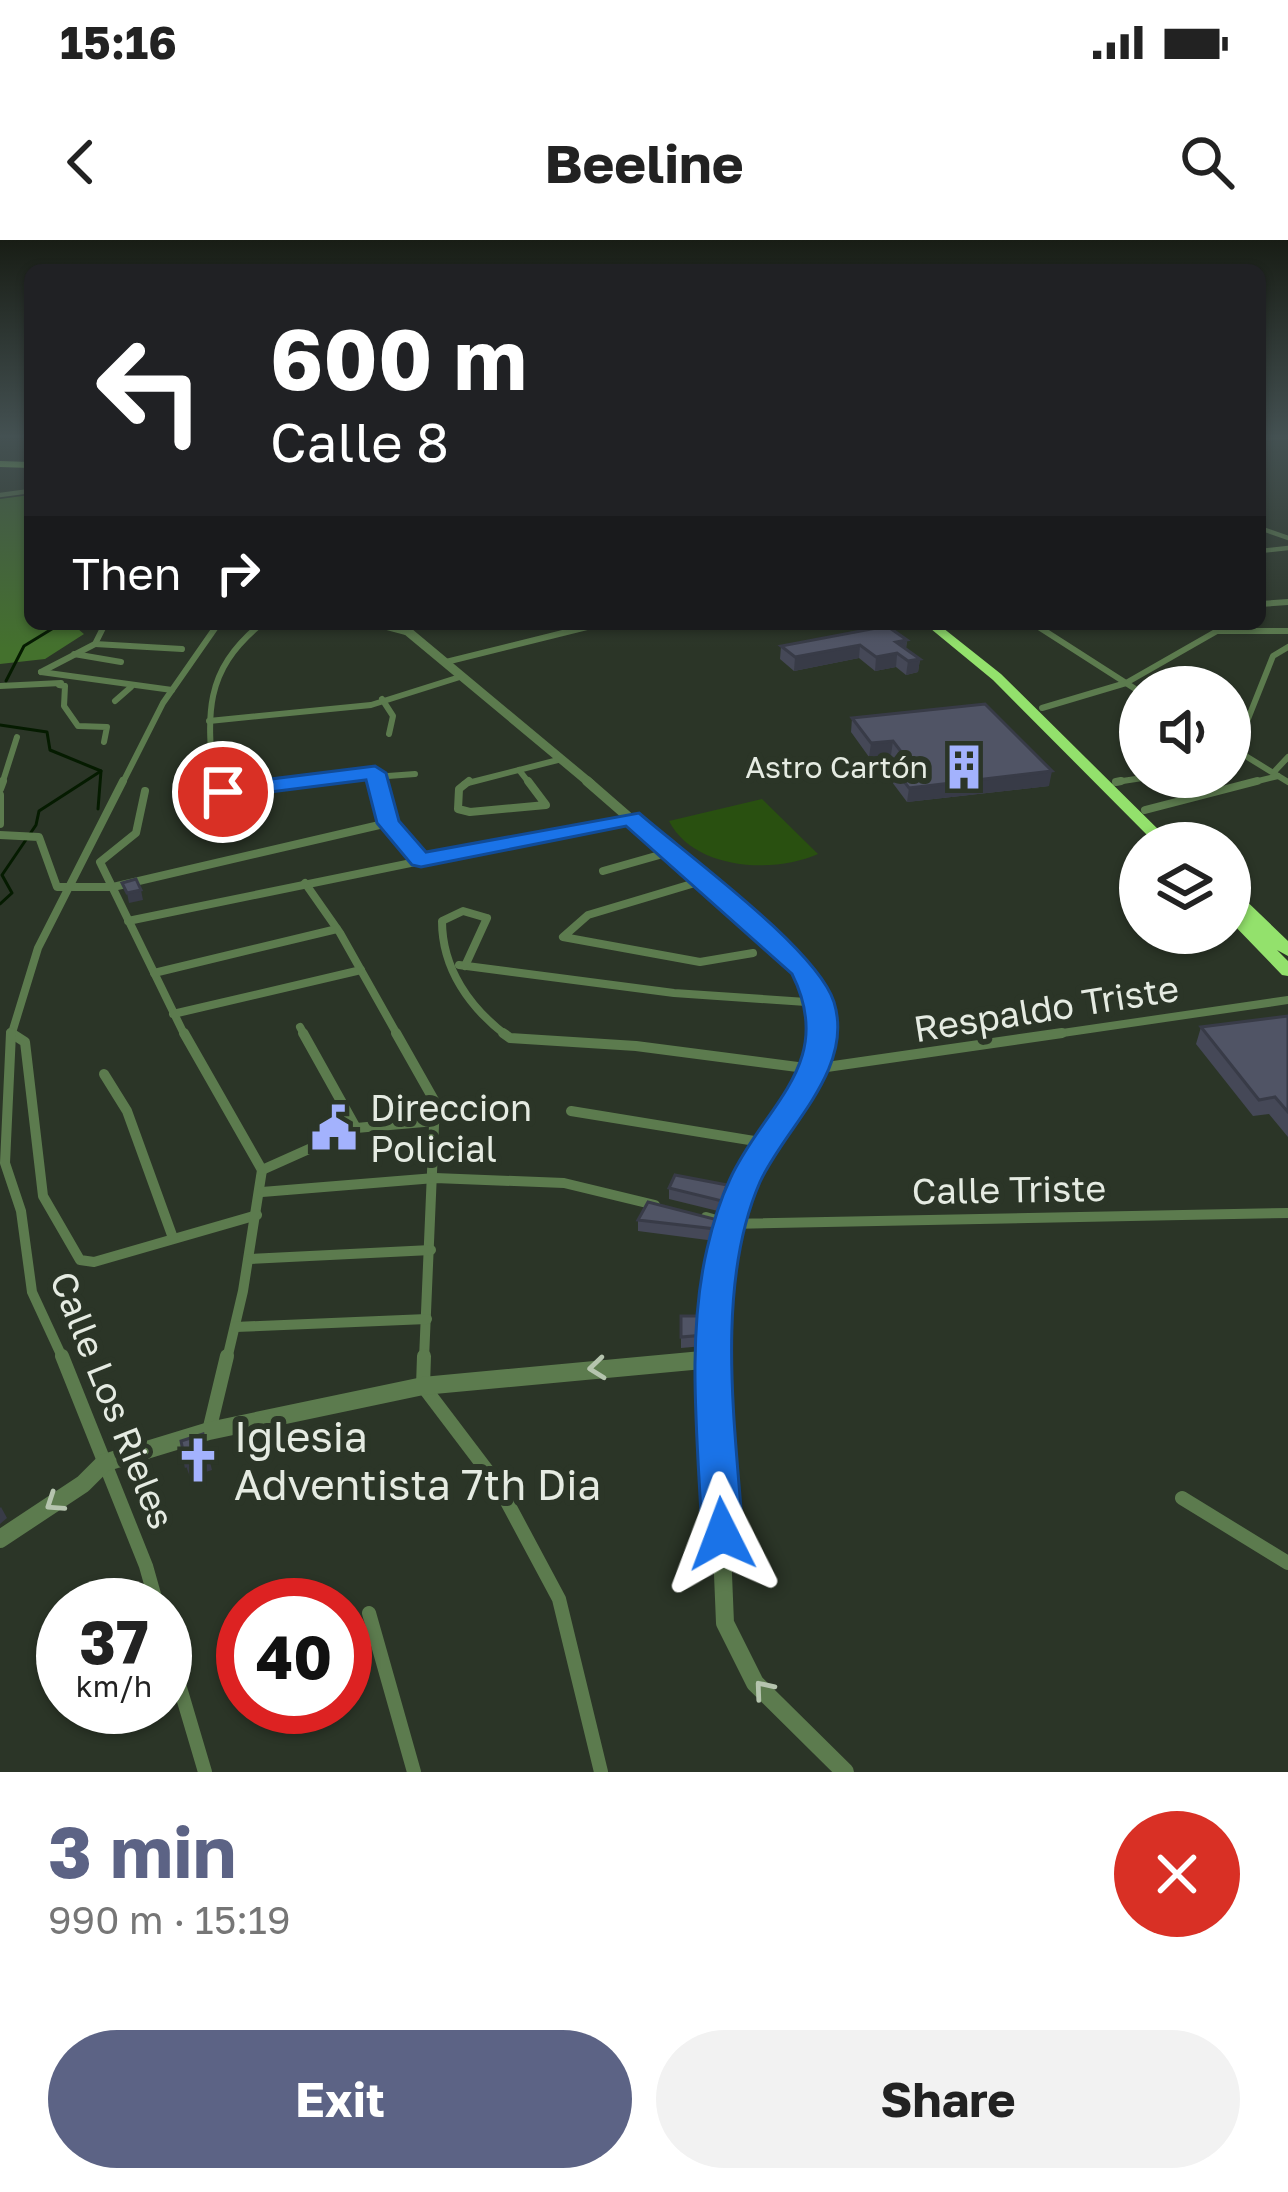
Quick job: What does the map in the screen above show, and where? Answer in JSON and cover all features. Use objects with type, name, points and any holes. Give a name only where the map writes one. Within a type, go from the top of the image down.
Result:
[{"type":"highway","points":[[939,630],[998,677],[1143,822]]},
{"type":"highway","points":[[955,630],[1157,822]]},
{"type":"highway","points":[[1251,915],[1288,951]]},
{"type":"highway","points":[[1251,933],[1288,971]]},
{"type":"street","points":[[95,644],[102,630]]},
{"type":"street","name":"Calle Los Rieles","points":[[149,1578],[82,1396],[32,1292],[21,1211],[4,1163],[11,1033],[38,948],[82,857],[172,690],[214,630]]},
{"type":"street","points":[[243,815],[214,784],[209,721],[217,672],[254,630]]},
{"type":"street","points":[[405,630],[705,880],[804,970],[821,1004],[822,1040],[813,1069],[745,1180],[730,1224],[713,1358],[725,1623],[755,1683],[845,1772]]},
{"type":"street","points":[[446,662],[575,630]]},
{"type":"street","points":[[1043,630],[1119,679]]},
{"type":"street","points":[[1156,666],[1217,631],[1288,631]]},
{"type":"street","points":[[172,690],[41,672],[95,644],[182,649]]},
{"type":"street","points":[[1251,706],[1273,656],[1288,647]]},
{"type":"street","points":[[74,654],[121,662]]},
{"type":"street","points":[[59,685],[70,675]]},
{"type":"street","points":[[209,721],[297,715],[382,700],[438,688],[463,676]]},
{"type":"street","points":[[1042,708],[1119,685]]},
{"type":"street","points":[[5,687],[65,686],[64,706],[78,726],[106,728],[104,742]]},
{"type":"street","points":[[115,701],[130,687]]},
{"type":"street","points":[[382,700],[393,716],[389,734]]},
{"type":"street","points":[[0,824],[4,762],[16,737]]},
{"type":"street","points":[[1280,776],[1288,757]]},
{"type":"street","points":[[519,770],[546,805],[458,809],[459,789],[466,782],[562,759]]},
{"type":"street","points":[[1251,760],[1280,776]]},
{"type":"street","points":[[223,792],[375,773],[415,774]]},
{"type":"street","points":[[375,773],[388,823],[421,860]]},
{"type":"street","points":[[1145,810],[1280,776]]},
{"type":"street","points":[[145,790],[136,833],[100,862],[173,1014],[262,1170],[249,1259],[209,1431]]},
{"type":"street","points":[[128,921],[631,818]]},
{"type":"street","points":[[0,835],[36,834],[57,887],[70,890],[113,887],[388,823]]},
{"type":"street","points":[[603,871],[670,852]]},
{"type":"street","points":[[705,880],[588,915],[563,937],[689,962],[753,953]]},
{"type":"street","points":[[305,883],[337,929],[435,1102],[423,1386],[498,1486],[559,1599],[601,1772]]},
{"type":"street","points":[[465,966],[488,922],[483,914],[453,912],[444,917],[440,928],[448,964],[674,993],[821,1004]]},
{"type":"street","points":[[154,973],[337,929]]},
{"type":"street","name":"Respaldo Triste","points":[[448,964],[510,1038],[636,1046],[813,1069],[1288,1000]]},
{"type":"street","points":[[173,1014],[361,970]]},
{"type":"street","points":[[300,1027],[356,1128]]},
{"type":"street","points":[[11,1033],[25,1042],[44,1196],[80,1260],[94,1262],[257,1215]]},
{"type":"street","points":[[104,1075],[127,1111],[173,1238]]},
{"type":"street","points":[[571,1111],[767,1143]]},
{"type":"street","points":[[262,1170],[356,1128],[435,1121]]},
{"type":"street","points":[[262,1192],[434,1178],[564,1183],[677,1210]]},
{"type":"street","name":"Calle Triste","points":[[699,1216],[730,1224],[1288,1213]]},
{"type":"street","points":[[249,1259],[431,1250]]},
{"type":"street","points":[[235,1327],[427,1319]]},
{"type":"street","points":[[0,1539],[83,1484],[104,1462],[209,1431],[423,1386],[713,1358]]},
{"type":"street","points":[[1182,1498],[1288,1563]]},
{"type":"street","points":[[372,1624],[414,1772]]},
{"type":"street","points":[[192,1728],[205,1772]]},
{"type":"green space","points":[[0,506],[24,506],[24,630],[79,630],[84,634],[45,659],[0,664]]},
{"type":"green space","points":[[762,799],[818,854],[779,864],[736,863],[696,850],[669,821]]},
{"type":"building","points":[[866,630],[893,630],[907,640],[896,642],[920,659],[908,661],[897,653],[876,657],[860,645],[795,657],[781,646]]},
{"type":"building","name":"Astro Cartón","points":[[985,704],[1052,771],[909,788],[894,768],[912,766],[893,741],[871,743],[852,718]]},
{"type":"building","points":[[136,879],[141,890],[127,893],[122,883]]},
{"type":"building","points":[[1288,1016],[1288,1112],[1275,1097],[1259,1100],[1201,1027]]},
{"type":"building","points":[[675,1175],[727,1185],[722,1201],[669,1188]]},
{"type":"building","points":[[648,1202],[718,1220],[716,1229],[638,1220]]},
{"type":"building","points":[[681,1316],[706,1316],[704,1335],[681,1337]]},
{"type":"building","points":[[279,1426],[278,1436],[261,1438],[261,1429]]},
{"type":"building","points":[[203,1434],[208,1458],[186,1466],[181,1441]]},
{"type":"waterway","points":[[6,681],[24,646],[50,630]]},
{"type":"waterway","points":[[0,725],[47,732],[50,750],[101,771]]},
{"type":"waterway","points":[[0,904],[12,893],[2,875],[36,825],[39,811],[101,771]]},
{"type":"waterway","points":[[98,809],[101,771]]},
{"type":"place","name":"Astro Cartón","points":[[964,767]]},
{"type":"place","name":"Direccion Policial","points":[[334,1128]]},
{"type":"place","name":"Iglesia Adventista 7th Dia","points":[[198,1460]]},
{"type":"route","points":[[223,792],[375,773],[388,823],[396,826],[421,860],[631,818],[804,970],[821,1004],[822,1040],[802,1093],[745,1180],[723,1251],[713,1358],[722,1534]]}]
